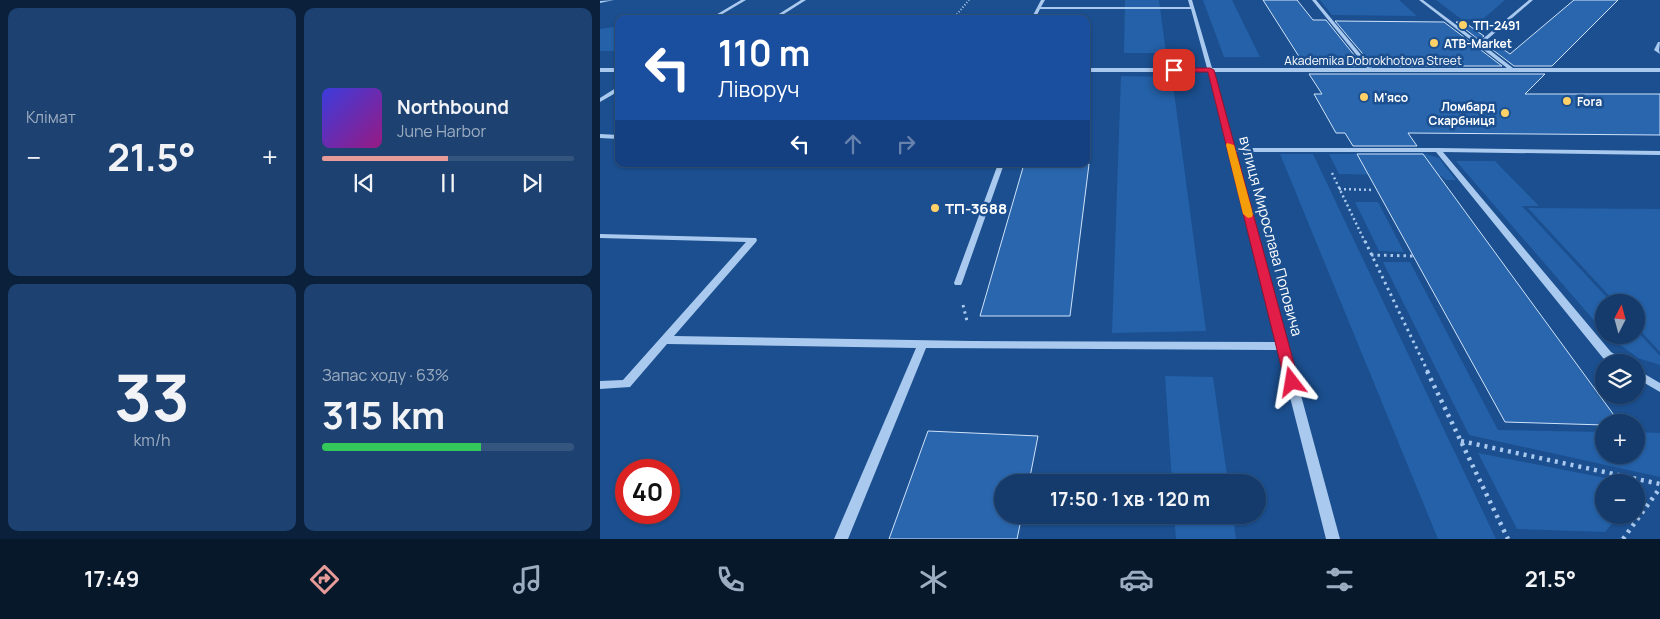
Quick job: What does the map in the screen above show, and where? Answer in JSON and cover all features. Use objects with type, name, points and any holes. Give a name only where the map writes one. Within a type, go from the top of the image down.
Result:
[{"type":"street","points":[[600,2],[612,0]]},
{"type":"street","points":[[718,15],[744,0]]},
{"type":"street","points":[[780,15],[804,0]]},
{"type":"street","points":[[1034,15],[1043,0]]},
{"type":"street","name":"вулиця Мирослава Поповича","points":[[1190,0],[1333,539]]},
{"type":"street","points":[[1314,0],[1371,70]]},
{"type":"street","points":[[1421,0],[1512,70]]},
{"type":"street","points":[[1479,44],[1531,0]]},
{"type":"street","points":[[1038,8],[1192,8]]},
{"type":"street","points":[[1660,43],[1656,50],[1660,53]]},
{"type":"street","points":[[600,70],[615,69]]},
{"type":"street","name":"Akademika Dobrokhotova Street","points":[[1090,70],[1660,70]]},
{"type":"street","points":[[600,100],[615,91]]},
{"type":"street","points":[[600,136],[615,136]]},
{"type":"street","points":[[1231,150],[1656,153],[1660,159]]},
{"type":"street","points":[[1438,150],[1606,354]]},
{"type":"street","points":[[958,283],[1000,167]]},
{"type":"street","points":[[600,236],[754,240],[626,384],[600,385]]},
{"type":"street","points":[[666,340],[922,345],[1282,346]]},
{"type":"street","points":[[840,539],[922,345]]},
{"type":"street","points":[[1645,379],[1660,388]]},
{"type":"path","points":[[956,15],[969,0]]},
{"type":"path","points":[[1320,150],[1508,539]]},
{"type":"path","points":[[1339,189],[1374,190]]},
{"type":"path","points":[[1371,255],[1413,256]]},
{"type":"path","points":[[958,283],[972,345]]},
{"type":"path","points":[[1461,441],[1660,486],[1623,539]]},
{"type":"shaded area","points":[[1125,0],[1159,0],[1166,53],[1124,53]]},
{"type":"shaded area","points":[[1203,0],[1232,0],[1260,57],[1224,57]]},
{"type":"shaded area","points":[[1320,0],[1399,0],[1417,16],[1332,15]]},
{"type":"shaded area","points":[[1436,0],[1505,0],[1482,20],[1461,19]]},
{"type":"shaded area","points":[[615,27],[615,51],[600,51],[600,29]]},
{"type":"shaded area","points":[[1121,76],[1172,77],[1206,331],[1112,333]]},
{"type":"shaded area","points":[[1423,153],[1439,158],[1456,180],[1446,180],[1441,176],[1339,174],[1329,154]]},
{"type":"shaded area","points":[[1280,154],[1313,154],[1496,539],[1438,539]]},
{"type":"shaded area","points":[[1456,161],[1495,161],[1539,206],[1522,206],[1604,294],[1595,294],[1595,322]]},
{"type":"shaded area","points":[[1355,202],[1378,202],[1404,252],[1379,251]]},
{"type":"shaded area","points":[[1528,208],[1660,209],[1660,352],[1645,336],[1645,294],[1608,294]]},
{"type":"shaded area","points":[[1383,262],[1410,262],[1498,430],[1595,432],[1595,463],[1469,435]]},
{"type":"shaded area","points":[[1645,340],[1660,356],[1660,365],[1645,360],[1645,354],[1633,354],[1619,344],[1645,344]]},
{"type":"shaded area","points":[[1165,376],[1213,377],[1227,474],[1171,474]]},
{"type":"shaded area","points":[[1645,432],[1660,433],[1660,477],[1601,464],[1645,464]]},
{"type":"shaded area","points":[[1478,453],[1595,476],[1595,524],[1612,524],[1605,532],[1517,529]]},
{"type":"shaded area","points":[[1175,524],[1234,524],[1236,539],[1176,539]]},
{"type":"building","points":[[1263,0],[1297,0],[1313,20],[1326,20],[1363,66],[1305,66]]},
{"type":"building","points":[[1574,0],[1618,0],[1552,66],[1514,66],[1485,44],[1490,40],[1510,54]]},
{"type":"building","points":[[1335,21],[1444,22],[1502,66],[1373,66]]},
{"type":"building","points":[[1456,22],[1464,22],[1484,36],[1479,40]]},
{"type":"building","points":[[1309,74],[1545,74],[1525,94],[1660,94],[1660,135],[1408,133],[1417,146],[1353,146],[1345,133],[1336,133],[1314,94],[1322,94]]},
{"type":"building","points":[[1357,154],[1423,154],[1595,389],[1595,404],[1606,404],[1613,414],[1595,414],[1595,425],[1505,422]]},
{"type":"building","points":[[1023,167],[1089,167],[1070,316],[980,316]]},
{"type":"building","points":[[928,431],[1038,436],[1031,474],[994,474],[994,524],[1020,524],[1017,539],[889,539]]},
{"type":"slow traffic","points":[[1230,145],[1248,214]]},
{"type":"place","name":"ТП-2491","points":[[1463,25]]},
{"type":"place","name":"ATB-Market","points":[[1434,43]]},
{"type":"place","name":"М'ясо","points":[[1364,97]]},
{"type":"place","name":"Fora","points":[[1567,101]]},
{"type":"place","name":"Ломбард Скарбниця","points":[[1505,113]]},
{"type":"place","name":"ТП-3688","points":[[935,208]]},
{"type":"route","points":[[1174,70],[1210,70],[1292,382]]}]
